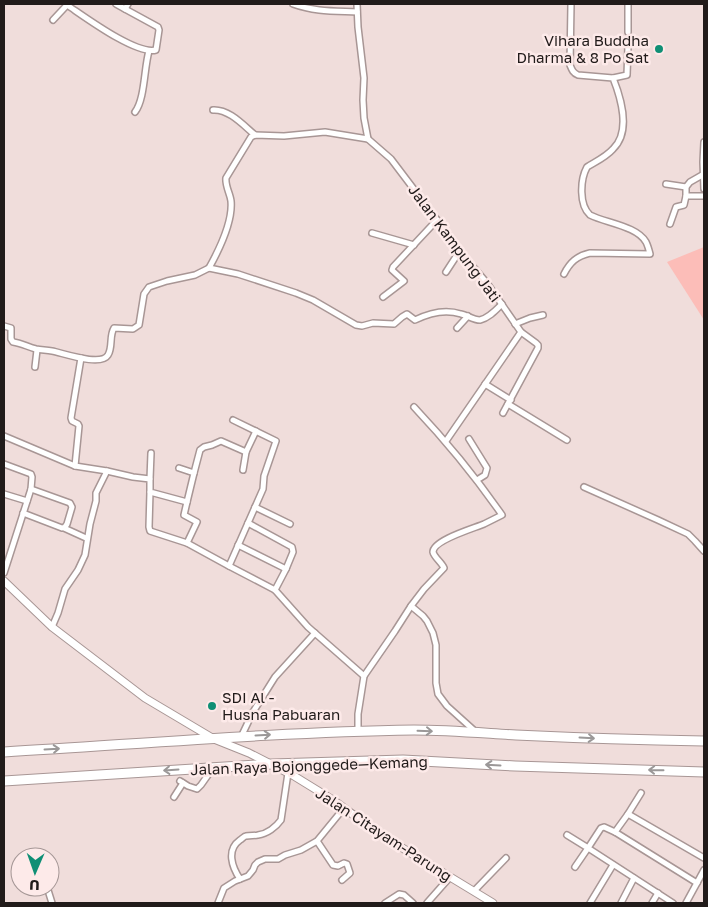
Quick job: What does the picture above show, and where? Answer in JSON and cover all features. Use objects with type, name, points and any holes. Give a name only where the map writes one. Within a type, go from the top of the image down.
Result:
[{"type":"highway","name":"Jalan Raya Bojonggede—Kemang","points":[[4,752],[260,735],[418,730],[704,741]]},
{"type":"highway","name":"Jalan Raya Bojonggede—Kemang","points":[[4,781],[213,767],[403,760],[704,772]]},
{"type":"main road","name":"Jalan Citayam-Parung","points":[[4,581],[52,627],[146,698],[214,739],[288,773],[344,808],[382,835],[493,903]]},
{"type":"street","points":[[53,20],[68,4],[103,30],[133,46],[149,50],[157,48],[158,27],[126,6],[116,4]]},
{"type":"street","points":[[293,4],[320,11],[357,12]]},
{"type":"street","points":[[213,110],[228,113],[255,135],[284,136],[325,132],[368,139],[364,118],[364,78],[357,4]]},
{"type":"street","points":[[571,4],[570,65],[574,74],[613,78],[628,75],[628,46]]},
{"type":"street","points":[[628,4],[628,32]]},
{"type":"street","points":[[135,112],[139,107],[141,99],[149,50]]},
{"type":"street","points":[[564,274],[569,264],[575,258],[590,253],[650,254],[646,242],[635,232],[587,214],[582,198],[584,175],[587,167],[614,148],[621,137],[623,116],[619,94],[613,78]]},
{"type":"street","points":[[4,326],[11,328],[12,341],[37,350],[52,351],[94,360],[104,359],[108,356],[111,333],[114,328],[133,329],[137,326],[144,294],[149,287],[195,275],[209,268],[224,239],[231,208],[226,178],[247,143],[255,135]]},
{"type":"street","name":"Jalan Kampung Jati","points":[[368,139],[391,159],[447,233],[459,252],[488,283],[521,332],[538,346],[510,402]]},
{"type":"street","points":[[704,142],[702,162],[704,189]]},
{"type":"street","points":[[670,224],[676,207],[684,205],[686,187],[694,179],[704,174]]},
{"type":"street","points":[[666,184],[686,187]]},
{"type":"street","points":[[686,196],[704,196]]},
{"type":"street","points":[[383,298],[404,281],[392,270],[393,267],[437,220]]},
{"type":"street","points":[[372,233],[414,245]]},
{"type":"street","points":[[446,272],[459,252]]},
{"type":"street","points":[[209,268],[238,274],[296,293],[313,300],[356,326],[373,323],[394,324],[407,314],[415,320],[426,314],[441,312],[455,312],[476,320],[489,316],[502,304]]},
{"type":"street","points":[[515,324],[542,315]]},
{"type":"street","points":[[457,328],[468,316]]},
{"type":"street","points":[[446,441],[521,332]]},
{"type":"street","points":[[35,367],[37,350]]},
{"type":"street","points":[[75,466],[79,426],[71,420],[71,416],[81,358]]},
{"type":"street","points":[[484,384],[568,440]]},
{"type":"street","points":[[503,414],[510,402]]},
{"type":"street","points":[[358,731],[358,714],[364,676],[411,606],[444,568],[434,553],[434,548],[438,543],[502,514],[446,441],[414,407]]},
{"type":"street","points":[[229,566],[263,489],[264,476],[276,441],[233,420]]},
{"type":"street","points":[[243,470],[246,452],[256,431]]},
{"type":"street","points":[[4,436],[75,466],[107,471],[133,478],[150,479]]},
{"type":"street","points":[[469,438],[487,468],[485,475],[477,480]]},
{"type":"street","points":[[187,543],[197,522],[184,515],[200,450],[220,441],[246,452]]},
{"type":"street","points":[[151,453],[150,530],[187,543],[274,590],[315,633],[364,676]]},
{"type":"street","points":[[4,464],[31,474],[32,477],[31,489],[4,573]]},
{"type":"street","points":[[179,468],[194,473]]},
{"type":"street","points":[[52,627],[65,589],[78,570],[85,555],[96,501],[96,492],[107,471]]},
{"type":"street","points":[[584,487],[688,534],[704,551]]},
{"type":"street","points":[[31,489],[70,503],[72,507],[64,528]]},
{"type":"street","points":[[150,492],[187,502]]},
{"type":"street","points":[[4,494],[27,502]]},
{"type":"street","points":[[255,507],[290,524]]},
{"type":"street","points":[[23,514],[64,528],[86,538]]},
{"type":"street","points":[[248,523],[292,547],[293,552],[286,569],[274,590]]},
{"type":"street","points":[[238,545],[286,569]]},
{"type":"street","points":[[411,606],[423,616],[433,633],[436,645],[436,683],[438,694],[444,703],[478,733]]},
{"type":"street","points":[[241,737],[253,712],[275,677],[315,633]]},
{"type":"street","points":[[174,797],[182,782],[197,789],[202,785],[213,767]]},
{"type":"street","points":[[240,879],[234,870],[231,857],[234,845],[246,836],[265,834],[279,823],[288,773]]},
{"type":"street","points":[[615,832],[641,792]]},
{"type":"street","points":[[218,903],[224,888],[248,876],[252,873],[255,865],[262,860],[278,859],[317,841],[344,808]]},
{"type":"street","points":[[628,814],[704,858]]},
{"type":"street","points":[[575,867],[601,828],[604,827],[697,883]]},
{"type":"street","points":[[567,835],[673,903]]},
{"type":"street","points":[[317,841],[333,865],[347,864],[350,873],[342,880]]},
{"type":"street","points":[[474,891],[506,858]]},
{"type":"street","points":[[590,903],[613,866]]},
{"type":"street","points":[[686,903],[704,870]]},
{"type":"street","points":[[427,903],[450,877]]},
{"type":"street","points":[[621,903],[634,878]]},
{"type":"street","points":[[652,903],[658,893]]},
{"type":"street","points":[[385,903],[400,894],[413,903]]},
{"type":"shaded area","points":[[704,247],[704,320],[667,262]]},
{"type":"place","name":"Vihara Buddha Dharma & 8 Po Sat","points":[[659,49]]},
{"type":"place","name":"SDI Al - Husna Pabuaran","points":[[212,706]]}]
